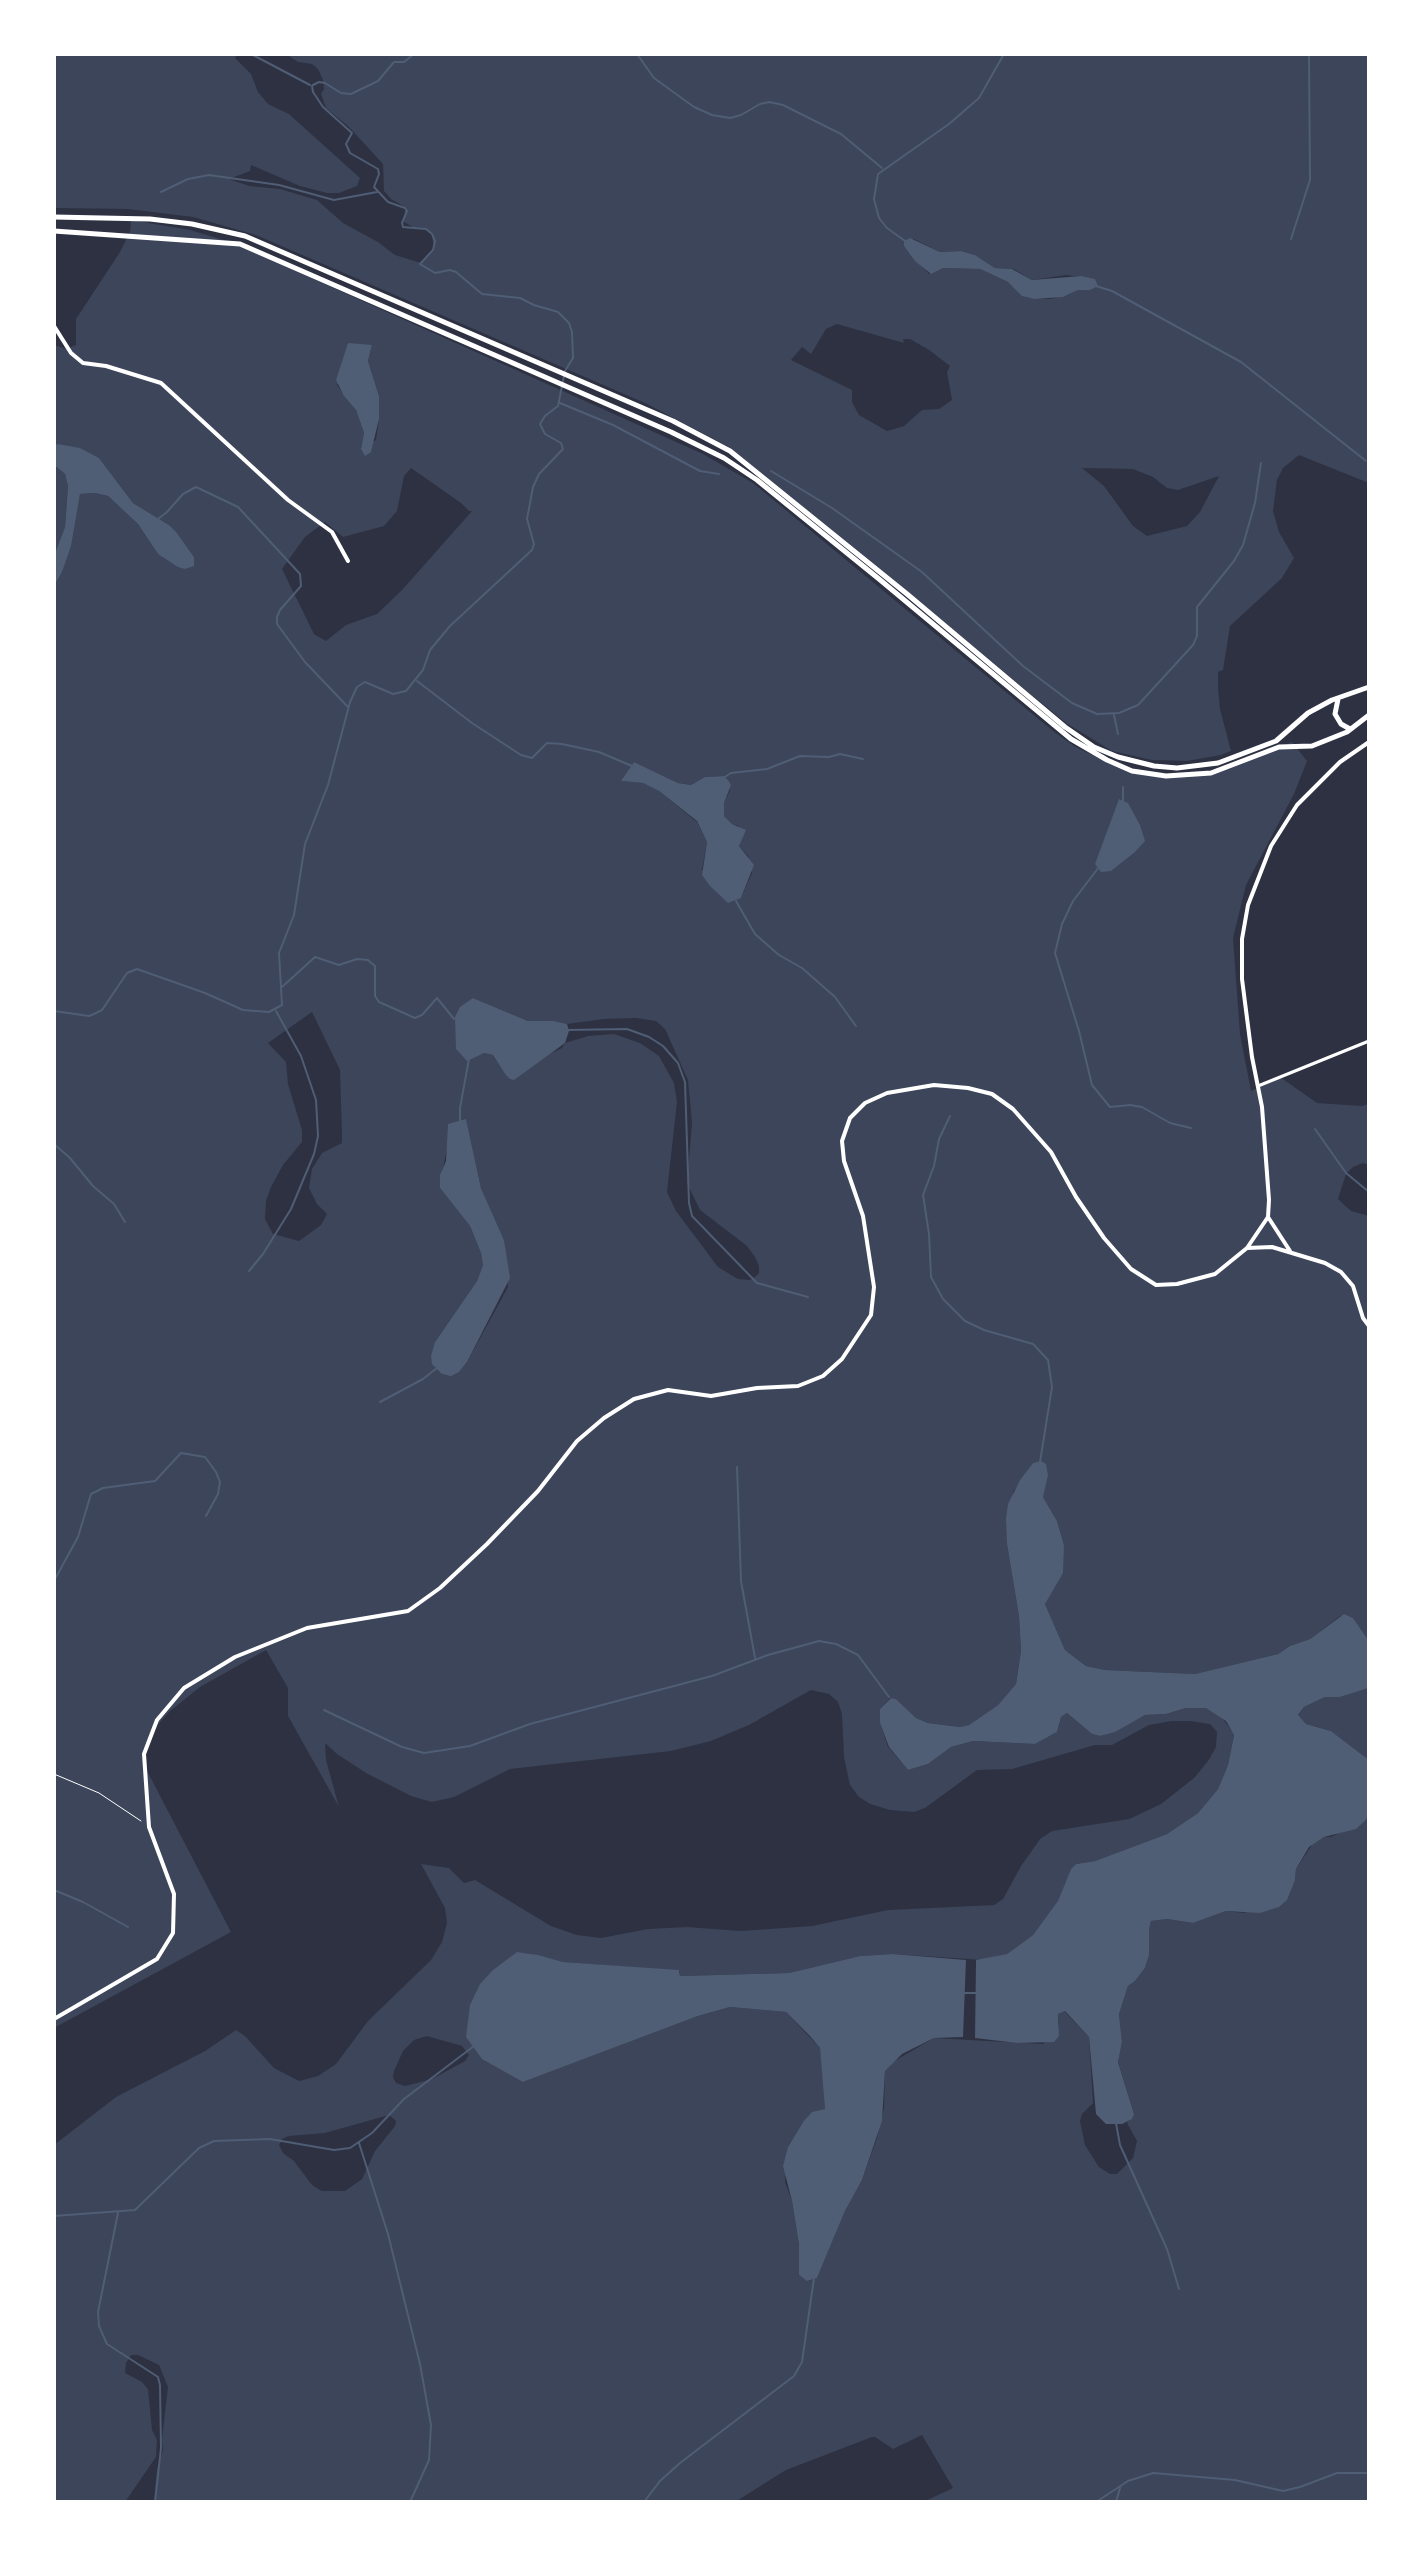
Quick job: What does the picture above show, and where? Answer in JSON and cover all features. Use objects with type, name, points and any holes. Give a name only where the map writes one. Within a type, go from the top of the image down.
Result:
[{"type":"highway","points":[[54,217],[150,219],[192,224],[245,236],[673,421],[730,451],[1047,712],[1104,752],[1154,766],[1190,767],[1218,763],[1276,741],[1308,713],[1369,687]]},
{"type":"highway","points":[[54,231],[240,244],[724,458],[757,480],[1071,739],[1132,771],[1166,776],[1191,775],[1235,766],[1279,747],[1312,746],[1350,730],[1369,715]]},
{"type":"highway","points":[[1338,698],[1335,714],[1341,724],[1350,730]]},
{"type":"street","points":[[1369,288],[1369,308]]},
{"type":"street","points":[[54,326],[71,353],[83,363],[106,366],[161,383],[288,500],[332,532],[348,561]]},
{"type":"street","points":[[1290,1251],[1268,1217],[1266,1147],[1242,979],[1242,939],[1248,905],[1271,846],[1297,805],[1340,762],[1369,742]]},
{"type":"street","points":[[1257,1086],[1369,1041]]},
{"type":"street","points":[[54,2019],[157,1959],[173,1933],[174,1894],[149,1827],[144,1754],[157,1720],[184,1688],[235,1657],[307,1628],[408,1611],[440,1588],[487,1544],[538,1491],[577,1441],[634,1399],[668,1390],[711,1396],[757,1388],[798,1386],[823,1376],[842,1359],[871,1315],[874,1287],[863,1216],[844,1161],[842,1141],[850,1118],[865,1103],[887,1093],[934,1085],[992,1094],[1013,1109],[1051,1152],[1104,1238],[1131,1269],[1156,1285],[1177,1284],[1215,1274],[1247,1248],[1268,1217]]},
{"type":"street","points":[[1247,1248],[1272,1247],[1290,1251],[1341,1272],[1353,1286],[1363,1318],[1369,1326]]},
{"type":"path","points":[[54,1774],[99,1793],[149,1827]]},
{"type":"shaded area","points":[[54,54],[238,54],[235,58],[251,74],[258,92],[268,104],[289,114],[360,178],[357,186],[339,193],[300,186],[251,165],[250,171],[229,179],[317,200],[343,223],[395,255],[421,263],[434,251],[432,234],[425,228],[404,222],[405,207],[384,191],[383,164],[349,127],[326,108],[321,94],[323,80],[318,69],[286,54],[1369,54],[1369,483],[1299,455],[1283,468],[1277,480],[1273,511],[1279,532],[1294,558],[1282,578],[1230,626],[1223,670],[1218,672],[1218,688],[1231,751],[1187,761],[1152,760],[1112,751],[1066,723],[727,446],[645,403],[256,235],[193,217],[128,209],[54,208]],"holes":[[[914,239],[940,252],[961,251],[975,255],[995,268],[1014,269],[1032,280],[1066,275],[1095,279],[1090,290],[1078,290],[1050,299],[1028,298],[1008,282],[980,269],[943,268],[929,274],[904,246]],[[837,324],[904,343],[903,339],[910,339],[950,366],[947,372],[952,400],[939,409],[922,410],[904,426],[887,431],[859,415],[852,402],[852,390],[791,360],[802,347],[811,354],[826,329]],[[1082,468],[1133,469],[1153,477],[1167,488],[1178,490],[1219,476],[1200,512],[1187,526],[1147,536],[1133,526],[1104,486]]]},
{"type":"shaded area","points":[[131,220],[190,230],[231,242],[703,454],[753,483],[1053,731],[1074,746],[1112,765],[1177,776],[1206,774],[1229,769],[1292,742],[1307,761],[1294,794],[1246,885],[1233,938],[1240,1034],[1251,1091],[1280,1077],[1317,1103],[1369,1104],[1369,1165],[1363,1163],[1346,1174],[1338,1199],[1351,1211],[1369,1216],[1369,1641],[1353,1618],[1340,1616],[1310,1639],[1278,1654],[1195,1674],[1105,1670],[1086,1666],[1065,1650],[1045,1604],[1064,1545],[1057,1521],[1043,1497],[1033,1463],[1013,1492],[1007,1544],[1019,1616],[1021,1651],[1016,1684],[998,1705],[961,1727],[928,1723],[916,1718],[896,1699],[890,1698],[880,1709],[880,1723],[888,1747],[908,1770],[928,1764],[951,1747],[973,1741],[1035,1744],[1057,1732],[1061,1717],[1067,1713],[1092,1734],[1100,1736],[1145,1715],[1206,1708],[1220,1715],[1234,1734],[1228,1765],[1218,1789],[1198,1813],[1167,1834],[1095,1861],[1076,1864],[1071,1869],[1059,1901],[1033,1935],[1007,1954],[982,1960],[893,1954],[860,1956],[789,1973],[680,1976],[680,1971],[563,1962],[526,1953],[523,2082],[698,2016],[730,2007],[786,2012],[820,2048],[824,2083],[825,2109],[803,2122],[788,2147],[785,2182],[792,2201],[799,2246],[799,2275],[808,2281],[817,2278],[845,2211],[862,2180],[884,2108],[885,2071],[891,2063],[934,2038],[1043,2044],[1059,2025],[1058,2014],[1064,2011],[1089,2037],[1093,2103],[1082,2114],[1080,2121],[1085,2145],[1099,2167],[1110,2174],[1117,2174],[1133,2158],[1137,2141],[1127,2123],[1134,2114],[1118,2061],[1122,2042],[1119,2014],[1128,1986],[1145,1968],[1151,1921],[1167,1919],[1193,1923],[1226,1911],[1245,1913],[1295,1880],[1296,1869],[1314,1842],[1366,1820],[1369,1813],[1369,2502],[923,2502],[953,2488],[922,2435],[893,2449],[872,2437],[786,2470],[735,2502],[154,2502],[157,2469],[163,2450],[168,2387],[159,2365],[131,2355],[125,2373],[148,2389],[152,2430],[157,2440],[156,2457],[125,2502],[54,2502],[54,2145],[116,2097],[205,2051],[236,2030],[274,2068],[299,2081],[318,2076],[336,2064],[368,2021],[431,1960],[442,1942],[447,1923],[445,1908],[421,1864],[449,1868],[464,1883],[475,1880],[551,1926],[577,1935],[601,1938],[648,1929],[687,1927],[741,1931],[812,1926],[888,1910],[994,1905],[1003,1899],[1040,1839],[1052,1831],[1129,1819],[1161,1804],[1194,1778],[1208,1761],[1216,1747],[1217,1732],[1210,1724],[1190,1721],[1149,1725],[1112,1745],[1095,1745],[1012,1769],[977,1770],[925,1808],[914,1812],[890,1810],[870,1804],[859,1797],[850,1785],[838,1702],[829,1694],[811,1690],[749,1725],[711,1741],[671,1751],[510,1769],[454,1797],[432,1802],[411,1796],[366,1773],[325,1743],[326,1760],[339,1807],[288,1716],[288,1688],[266,1650],[200,1687],[169,1712],[154,1729],[147,1745],[144,1765],[231,1932],[54,2028],[54,586],[62,572],[80,494],[108,496],[138,524],[158,554],[194,557],[169,525],[133,503],[99,458],[54,445],[54,345],[67,349],[76,345],[76,319],[130,232]],"holes":[[[372,345],[368,361],[379,396],[379,419],[376,440],[361,449],[364,433],[356,410],[337,385]],[[411,468],[472,511],[377,614],[346,625],[326,641],[314,634],[282,569],[305,537],[325,522],[343,537],[384,526],[397,511],[404,476]],[[634,762],[678,783],[691,785],[705,777],[723,776],[728,780],[730,790],[724,803],[724,816],[739,826],[739,846],[748,856],[752,873],[741,898],[702,870],[707,842],[697,822],[659,791],[643,783],[622,781]],[[473,998],[528,1021],[567,1024],[604,1019],[656,1021],[665,1029],[688,1080],[692,1123],[687,1183],[700,1210],[747,1246],[755,1257],[759,1273],[750,1280],[738,1279],[718,1267],[676,1211],[667,1192],[677,1102],[674,1083],[659,1056],[640,1043],[614,1034],[588,1036],[565,1043],[562,1048],[505,1074],[493,1055],[484,1053]],[[312,1012],[340,1070],[342,1143],[322,1153],[312,1169],[309,1188],[317,1204],[327,1214],[321,1225],[299,1241],[273,1234],[265,1219],[271,1187],[283,1165],[302,1142],[286,1062],[268,1043]],[[466,1120],[481,1188],[504,1240],[508,1287],[467,1362],[459,1372],[451,1375],[442,1374],[435,1342],[477,1281],[483,1265],[470,1226],[440,1188],[448,1145]],[[427,2036],[462,2046],[469,2055],[465,2061],[432,2079],[405,2086],[396,2083],[393,2077],[403,2051],[414,2040]],[[389,2115],[396,2121],[375,2151],[362,2179],[345,2191],[322,2191],[312,2185],[279,2145],[282,2139],[325,2133]]]},
{"type":"shaded area","points":[[910,238],[940,252],[961,251],[975,255],[995,268],[1012,269],[1032,280],[1081,276],[1095,279],[1098,286],[1063,297],[1034,299],[1022,296],[1008,282],[980,269],[943,268],[931,274],[915,261],[904,246],[904,241]]},
{"type":"shaded area","points":[[348,343],[372,345],[368,361],[379,396],[379,419],[371,452],[365,456],[361,449],[364,433],[356,410],[336,380]]},
{"type":"shaded area","points":[[54,445],[80,448],[99,458],[133,503],[176,532],[194,557],[194,566],[185,569],[178,567],[158,554],[138,524],[108,496],[80,494],[71,546],[54,586],[54,556],[65,527],[68,486],[65,474],[54,465]]},
{"type":"shaded area","points":[[54,465],[65,474],[68,486],[65,527],[54,556]]},
{"type":"shaded area","points":[[634,762],[678,783],[691,785],[705,777],[724,776],[728,780],[731,785],[724,803],[724,816],[732,824],[746,830],[739,846],[754,865],[741,898],[728,903],[702,875],[707,842],[697,821],[659,791],[643,783],[621,781]]},
{"type":"shaded area","points":[[1119,799],[1128,803],[1145,841],[1111,871],[1101,872],[1095,864]]},
{"type":"shaded area","points":[[473,998],[528,1021],[567,1024],[569,1031],[565,1043],[514,1080],[505,1074],[493,1055],[484,1053],[467,1061],[456,1049],[455,1017],[460,1007]]},
{"type":"shaded area","points":[[466,1119],[481,1188],[504,1240],[510,1278],[467,1362],[451,1376],[442,1374],[432,1364],[435,1342],[477,1281],[483,1265],[470,1226],[440,1188],[440,1175],[446,1161],[448,1124]]},
{"type":"shaded area","points":[[1041,1461],[1046,1464],[1048,1475],[1043,1497],[1057,1521],[1064,1545],[1063,1573],[1045,1604],[1065,1650],[1086,1666],[1105,1670],[1195,1674],[1278,1654],[1310,1639],[1344,1614],[1353,1618],[1369,1641],[1368,1688],[1340,1697],[1325,1697],[1304,1707],[1298,1715],[1306,1724],[1331,1731],[1369,1760],[1369,1813],[1366,1820],[1356,1829],[1324,1837],[1309,1847],[1296,1869],[1287,1900],[1279,1907],[1260,1913],[1226,1911],[1193,1923],[1167,1919],[1151,1921],[1145,1968],[1128,1986],[1119,2014],[1122,2042],[1118,2062],[1134,2114],[1132,2119],[1122,2124],[1106,2124],[1096,2114],[1089,2037],[1065,2011],[1058,2014],[1059,2036],[1054,2042],[1017,2043],[975,2038],[976,1960],[1007,1954],[1033,1935],[1058,1901],[1076,1864],[1095,1861],[1167,1834],[1198,1813],[1218,1789],[1228,1765],[1234,1735],[1226,1721],[1206,1708],[1186,1708],[1166,1714],[1145,1715],[1115,1732],[1100,1736],[1092,1734],[1067,1713],[1061,1717],[1057,1732],[1035,1744],[973,1741],[951,1747],[928,1764],[908,1770],[889,1747],[880,1723],[880,1709],[891,1698],[916,1718],[928,1723],[960,1727],[969,1725],[998,1705],[1016,1684],[1021,1651],[1019,1616],[1007,1544],[1006,1518],[1008,1504],[1020,1480],[1033,1463]]},
{"type":"shaded area","points":[[1369,1686],[1369,1760],[1331,1731],[1306,1724],[1298,1716],[1304,1707],[1325,1697],[1340,1697]]},
{"type":"shaded area","points":[[517,1952],[563,1962],[679,1970],[680,1976],[789,1973],[860,1956],[893,1954],[966,1960],[963,2037],[934,2038],[902,2054],[885,2071],[882,2121],[862,2180],[845,2211],[817,2278],[807,2281],[799,2275],[799,2245],[783,2166],[788,2147],[803,2122],[812,2112],[825,2109],[820,2048],[809,2035],[786,2012],[730,2007],[698,2016],[523,2082],[482,2059],[466,2037],[470,2005],[480,1984]]},
{"type":"waterway","points":[[251,54],[310,85]]},
{"type":"waterway","points":[[313,85],[325,83],[341,93],[351,94],[378,81],[394,62],[404,62],[414,54]]},
{"type":"waterway","points":[[637,54],[654,78],[694,107],[730,118],[760,104],[783,105],[841,134],[882,168]]},
{"type":"waterway","points":[[905,241],[879,218],[874,199],[878,174],[949,124],[979,98],[1004,54]]},
{"type":"waterway","points":[[1291,239],[1310,180],[1309,54]]},
{"type":"waterway","points":[[54,1011],[89,1016],[102,1010],[127,973],[137,969],[243,1010],[269,1012],[282,1005],[279,953],[294,915],[305,844],[328,785],[350,702],[357,687],[365,682],[393,694],[406,691],[423,670],[430,650],[450,626],[532,550],[534,544],[527,519],[533,487],[539,474],[563,449],[561,443],[545,434],[540,424],[558,406],[565,371],[573,358],[569,323],[558,312],[520,298],[482,294],[456,272],[435,273],[420,264],[433,250],[435,241],[432,234],[426,229],[403,227],[407,211],[388,202],[374,187],[378,169],[350,153],[346,144],[352,133],[323,107],[312,86]]},
{"type":"waterway","points":[[161,192],[188,179],[209,175],[279,185],[334,200],[377,192]]},
{"type":"waterway","points":[[1096,286],[1112,291],[1241,362],[1366,461]]},
{"type":"waterway","points":[[560,403],[613,425],[700,471],[719,474]]},
{"type":"waterway","points":[[771,471],[832,508],[922,572],[1023,666],[1072,703],[1097,714],[1119,713],[1138,705],[1193,645],[1197,636],[1197,607],[1243,545],[1255,503],[1261,463]]},
{"type":"waterway","points":[[158,519],[183,494],[196,487],[238,507],[300,574],[301,586],[280,610],[277,624],[305,662],[348,707]]},
{"type":"waterway","points":[[417,681],[521,755],[532,758],[547,743],[562,744],[599,752],[632,766]]},
{"type":"waterway","points":[[1114,715],[1118,734]]},
{"type":"waterway","points":[[723,778],[731,773],[767,769],[800,756],[829,757],[840,754],[863,759]]},
{"type":"waterway","points":[[1123,787],[1123,803]]},
{"type":"waterway","points":[[1099,867],[1073,901],[1062,924],[1055,953],[1092,1085],[1110,1107],[1142,1107],[1170,1123],[1191,1128]]},
{"type":"waterway","points":[[736,901],[755,934],[835,997],[856,1026]]},
{"type":"waterway","points":[[282,987],[315,957],[339,965],[357,959],[368,960],[375,966],[375,996],[379,1002],[415,1018],[422,1015],[437,998],[454,1019]]},
{"type":"waterway","points":[[249,1271],[291,1209],[314,1154],[318,1136],[316,1100],[301,1056],[276,1011]]},
{"type":"waterway","points":[[566,1030],[627,1029],[663,1046],[678,1063],[685,1082],[692,1216],[757,1283],[808,1297]]},
{"type":"waterway","points":[[460,1123],[469,1059]]},
{"type":"waterway","points":[[950,1116],[939,1139],[934,1166],[923,1195],[931,1277],[943,1299],[965,1321],[984,1330],[1033,1344],[1048,1360],[1052,1387],[1040,1462]]},
{"type":"waterway","points":[[1315,1129],[1346,1173],[1369,1192]]},
{"type":"waterway","points":[[54,1144],[114,1204],[125,1222]]},
{"type":"waterway","points":[[380,1402],[437,1368]]},
{"type":"waterway","points":[[54,1581],[78,1537],[91,1494],[103,1488],[155,1481],[181,1453],[205,1457],[220,1482],[218,1494],[206,1516]]},
{"type":"waterway","points":[[737,1467],[741,1581],[755,1658]]},
{"type":"waterway","points":[[324,1710],[402,1747],[424,1753],[470,1746],[530,1724],[712,1676],[768,1655],[819,1641],[836,1644],[858,1655],[889,1697]]},
{"type":"waterway","points":[[54,1890],[128,1927]]},
{"type":"waterway","points":[[963,1993],[976,1993]]},
{"type":"waterway","points":[[54,2216],[135,2210],[199,2148],[214,2141],[270,2139],[334,2150],[350,2148],[372,2133],[404,2099],[474,2046]]},
{"type":"waterway","points":[[1116,2123],[1120,2145],[1167,2249],[1179,2289]]},
{"type":"waterway","points":[[359,2143],[388,2234],[420,2364],[431,2425],[429,2460],[410,2502]]},
{"type":"waterway","points":[[118,2213],[98,2312],[99,2326],[107,2344],[158,2377],[161,2448],[155,2502]]},
{"type":"waterway","points":[[644,2502],[660,2481],[680,2463],[794,2376],[802,2362],[814,2278]]},
{"type":"waterway","points":[[1096,2502],[1128,2481],[1153,2473],[1235,2480],[1283,2491],[1337,2473],[1369,2473]]},
{"type":"waterway","points":[[1116,2502],[1120,2488]]}]
